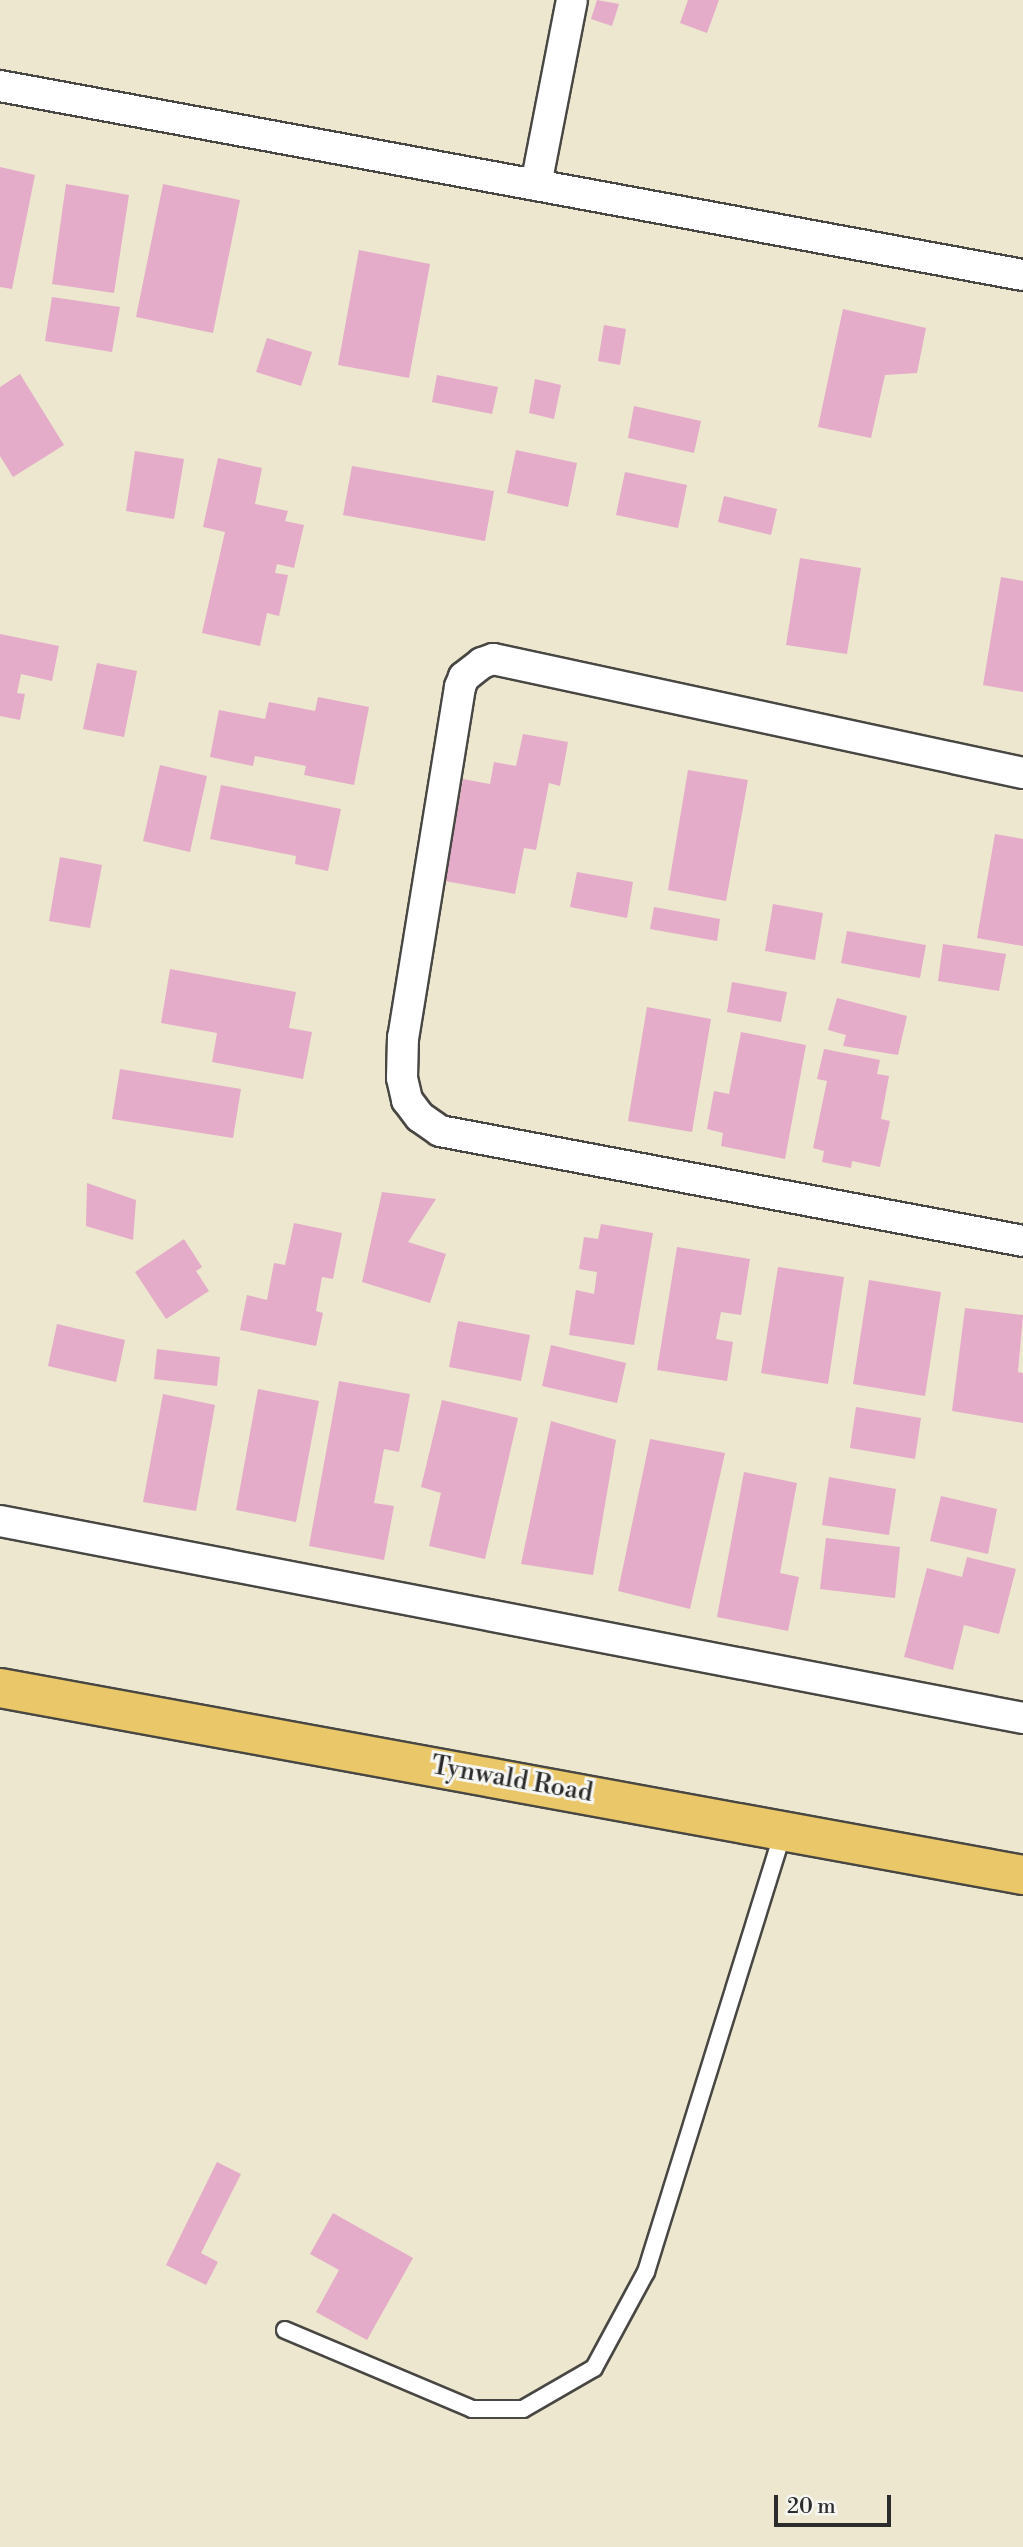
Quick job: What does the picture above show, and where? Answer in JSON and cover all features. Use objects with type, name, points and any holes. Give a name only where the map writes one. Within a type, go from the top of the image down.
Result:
[{"type":"main road","name":"Tynwald Road","points":[[0,1688],[1023,1875]]},
{"type":"street","points":[[536,185],[572,0]]},
{"type":"street","points":[[0,86],[1023,275]]},
{"type":"street","points":[[1023,773],[493,659],[482,663],[464,677],[460,687],[403,1037],[402,1078],[408,1100],[420,1117],[440,1131],[1023,1241]]},
{"type":"street","points":[[0,1521],[1023,1718]]},
{"type":"lane","points":[[285,2330],[472,2409],[523,2409],[594,2368],[646,2272],[783,1829]]},
{"type":"building","points":[[597,0],[619,4],[612,26],[591,19]]},
{"type":"building","points":[[688,0],[719,0],[707,33],[680,23]]},
{"type":"building","points":[[0,167],[35,175],[12,289],[0,287]]},
{"type":"building","points":[[66,184],[129,195],[114,293],[52,284]]},
{"type":"building","points":[[163,184],[240,200],[213,333],[136,317]]},
{"type":"building","points":[[359,250],[430,264],[409,378],[338,365]]},
{"type":"building","points":[[52,297],[120,307],[112,352],[45,341]]},
{"type":"building","points":[[843,309],[926,328],[917,373],[885,375],[871,438],[818,427]]},
{"type":"building","points":[[604,325],[626,329],[620,365],[598,361]]},
{"type":"building","points":[[267,338],[312,352],[301,386],[256,372]]},
{"type":"building","points":[[20,374],[64,445],[13,477],[0,456],[0,387]]},
{"type":"building","points":[[437,375],[498,387],[492,414],[432,402]]},
{"type":"building","points":[[535,379],[561,385],[554,419],[529,413]]},
{"type":"building","points":[[634,406],[701,421],[694,453],[628,438]]},
{"type":"building","points":[[516,450],[577,463],[568,507],[507,493]]},
{"type":"building","points":[[135,451],[184,459],[174,519],[126,511]]},
{"type":"building","points":[[218,458],[262,468],[255,504],[288,511],[285,521],[304,525],[294,568],[277,564],[275,573],[288,575],[279,616],[267,613],[260,646],[202,633],[225,532],[203,527]]},
{"type":"building","points":[[352,466],[494,491],[485,541],[343,515]]},
{"type":"building","points":[[625,472],[687,485],[678,528],[616,515]]},
{"type":"building","points":[[724,496],[777,509],[771,535],[718,522]]},
{"type":"building","points":[[800,558],[861,568],[847,654],[786,645]]},
{"type":"building","points":[[1001,577],[1023,581],[1023,692],[983,685]]},
{"type":"building","points":[[0,634],[59,646],[52,681],[21,674],[17,693],[25,694],[20,720],[0,716]]},
{"type":"building","points":[[97,663],[137,671],[124,737],[83,729]]},
{"type":"building","points":[[318,697],[369,707],[354,785],[304,775],[306,766],[255,756],[253,766],[210,757],[219,710],[265,719],[269,702],[315,711]]},
{"type":"building","points":[[523,734],[568,742],[560,786],[549,783],[536,850],[524,848],[515,894],[445,881],[463,779],[490,784],[494,762],[516,766]]},
{"type":"building","points":[[160,765],[207,776],[190,852],[143,841]]},
{"type":"building","points":[[688,770],[748,780],[726,901],[668,890]]},
{"type":"building","points":[[221,785],[341,809],[328,871],[295,864],[296,856],[210,839]]},
{"type":"building","points":[[995,834],[1023,839],[1023,946],[977,938]]},
{"type":"building","points":[[60,857],[102,865],[90,928],[49,921]]},
{"type":"building","points":[[577,872],[633,882],[627,918],[570,907]]},
{"type":"building","points":[[773,904],[823,913],[815,960],[765,951]]},
{"type":"building","points":[[654,907],[720,919],[717,941],[650,929]]},
{"type":"building","points":[[847,931],[926,945],[920,978],[841,963]]},
{"type":"building","points":[[943,944],[1006,954],[999,991],[938,981]]},
{"type":"building","points":[[170,969],[296,992],[289,1028],[312,1032],[303,1079],[212,1062],[217,1033],[161,1023]]},
{"type":"building","points":[[732,982],[787,992],[781,1022],[727,1012]]},
{"type":"building","points":[[837,998],[907,1016],[898,1055],[843,1046],[846,1035],[828,1030]]},
{"type":"building","points":[[647,1007],[711,1019],[692,1132],[628,1121]]},
{"type":"building","points":[[741,1032],[806,1045],[785,1159],[721,1146],[723,1133],[707,1129],[714,1091],[729,1094]]},
{"type":"building","points":[[824,1049],[880,1060],[877,1074],[889,1076],[881,1119],[890,1121],[880,1167],[852,1161],[851,1168],[822,1162],[824,1151],[813,1148],[827,1081],[817,1079]]},
{"type":"building","points":[[120,1069],[241,1089],[233,1138],[112,1119]]},
{"type":"building","points":[[87,1183],[136,1200],[133,1240],[86,1226]]},
{"type":"building","points":[[382,1192],[436,1199],[408,1242],[446,1254],[430,1303],[362,1282]]},
{"type":"building","points":[[294,1223],[342,1233],[333,1279],[322,1277],[316,1311],[323,1313],[316,1346],[240,1330],[247,1295],[267,1300],[274,1263],[285,1265]]},
{"type":"building","points":[[601,1224],[653,1233],[634,1345],[569,1335],[576,1290],[594,1294],[597,1272],[579,1269],[584,1237],[598,1239]]},
{"type":"building","points":[[184,1239],[202,1267],[196,1271],[209,1291],[166,1319],[135,1272]]},
{"type":"building","points":[[677,1247],[750,1259],[741,1315],[721,1312],[716,1339],[733,1342],[727,1381],[657,1370]]},
{"type":"building","points":[[778,1267],[844,1277],[828,1384],[761,1373]]},
{"type":"building","points":[[869,1280],[941,1292],[925,1396],[853,1384]]},
{"type":"building","points":[[965,1308],[1023,1315],[1018,1372],[1023,1373],[1023,1423],[952,1411]]},
{"type":"building","points":[[458,1321],[530,1335],[521,1381],[449,1367]]},
{"type":"building","points":[[57,1324],[125,1340],[116,1382],[48,1366]]},
{"type":"building","points":[[551,1345],[626,1363],[617,1403],[542,1386]]},
{"type":"building","points":[[157,1349],[220,1357],[217,1386],[154,1379]]},
{"type":"building","points":[[339,1381],[410,1394],[399,1452],[384,1449],[374,1503],[394,1506],[384,1560],[309,1546]]},
{"type":"building","points":[[258,1389],[319,1401],[296,1522],[236,1510]]},
{"type":"building","points":[[163,1394],[215,1405],[196,1511],[143,1502]]},
{"type":"building","points":[[442,1400],[518,1418],[485,1559],[429,1546],[441,1493],[421,1487]]},
{"type":"building","points":[[856,1407],[921,1418],[915,1459],[850,1448]]},
{"type":"building","points":[[551,1421],[616,1440],[593,1575],[521,1564]]},
{"type":"building","points":[[650,1439],[725,1453],[690,1609],[618,1591]]},
{"type":"building","points":[[744,1472],[797,1483],[780,1573],[799,1577],[788,1631],[717,1617]]},
{"type":"building","points":[[829,1477],[896,1489],[889,1535],[822,1525]]},
{"type":"building","points":[[941,1496],[997,1509],[988,1554],[930,1541]]},
{"type":"building","points":[[826,1538],[900,1547],[895,1598],[820,1589]]},
{"type":"building","points":[[967,1557],[1016,1569],[999,1634],[964,1625],[953,1670],[904,1657],[927,1568],[962,1577]]},
{"type":"building","points":[[217,2162],[241,2174],[201,2253],[218,2262],[206,2285],[166,2265]]},
{"type":"building","points":[[333,2213],[413,2258],[367,2340],[316,2312],[339,2270],[310,2254]]}]
